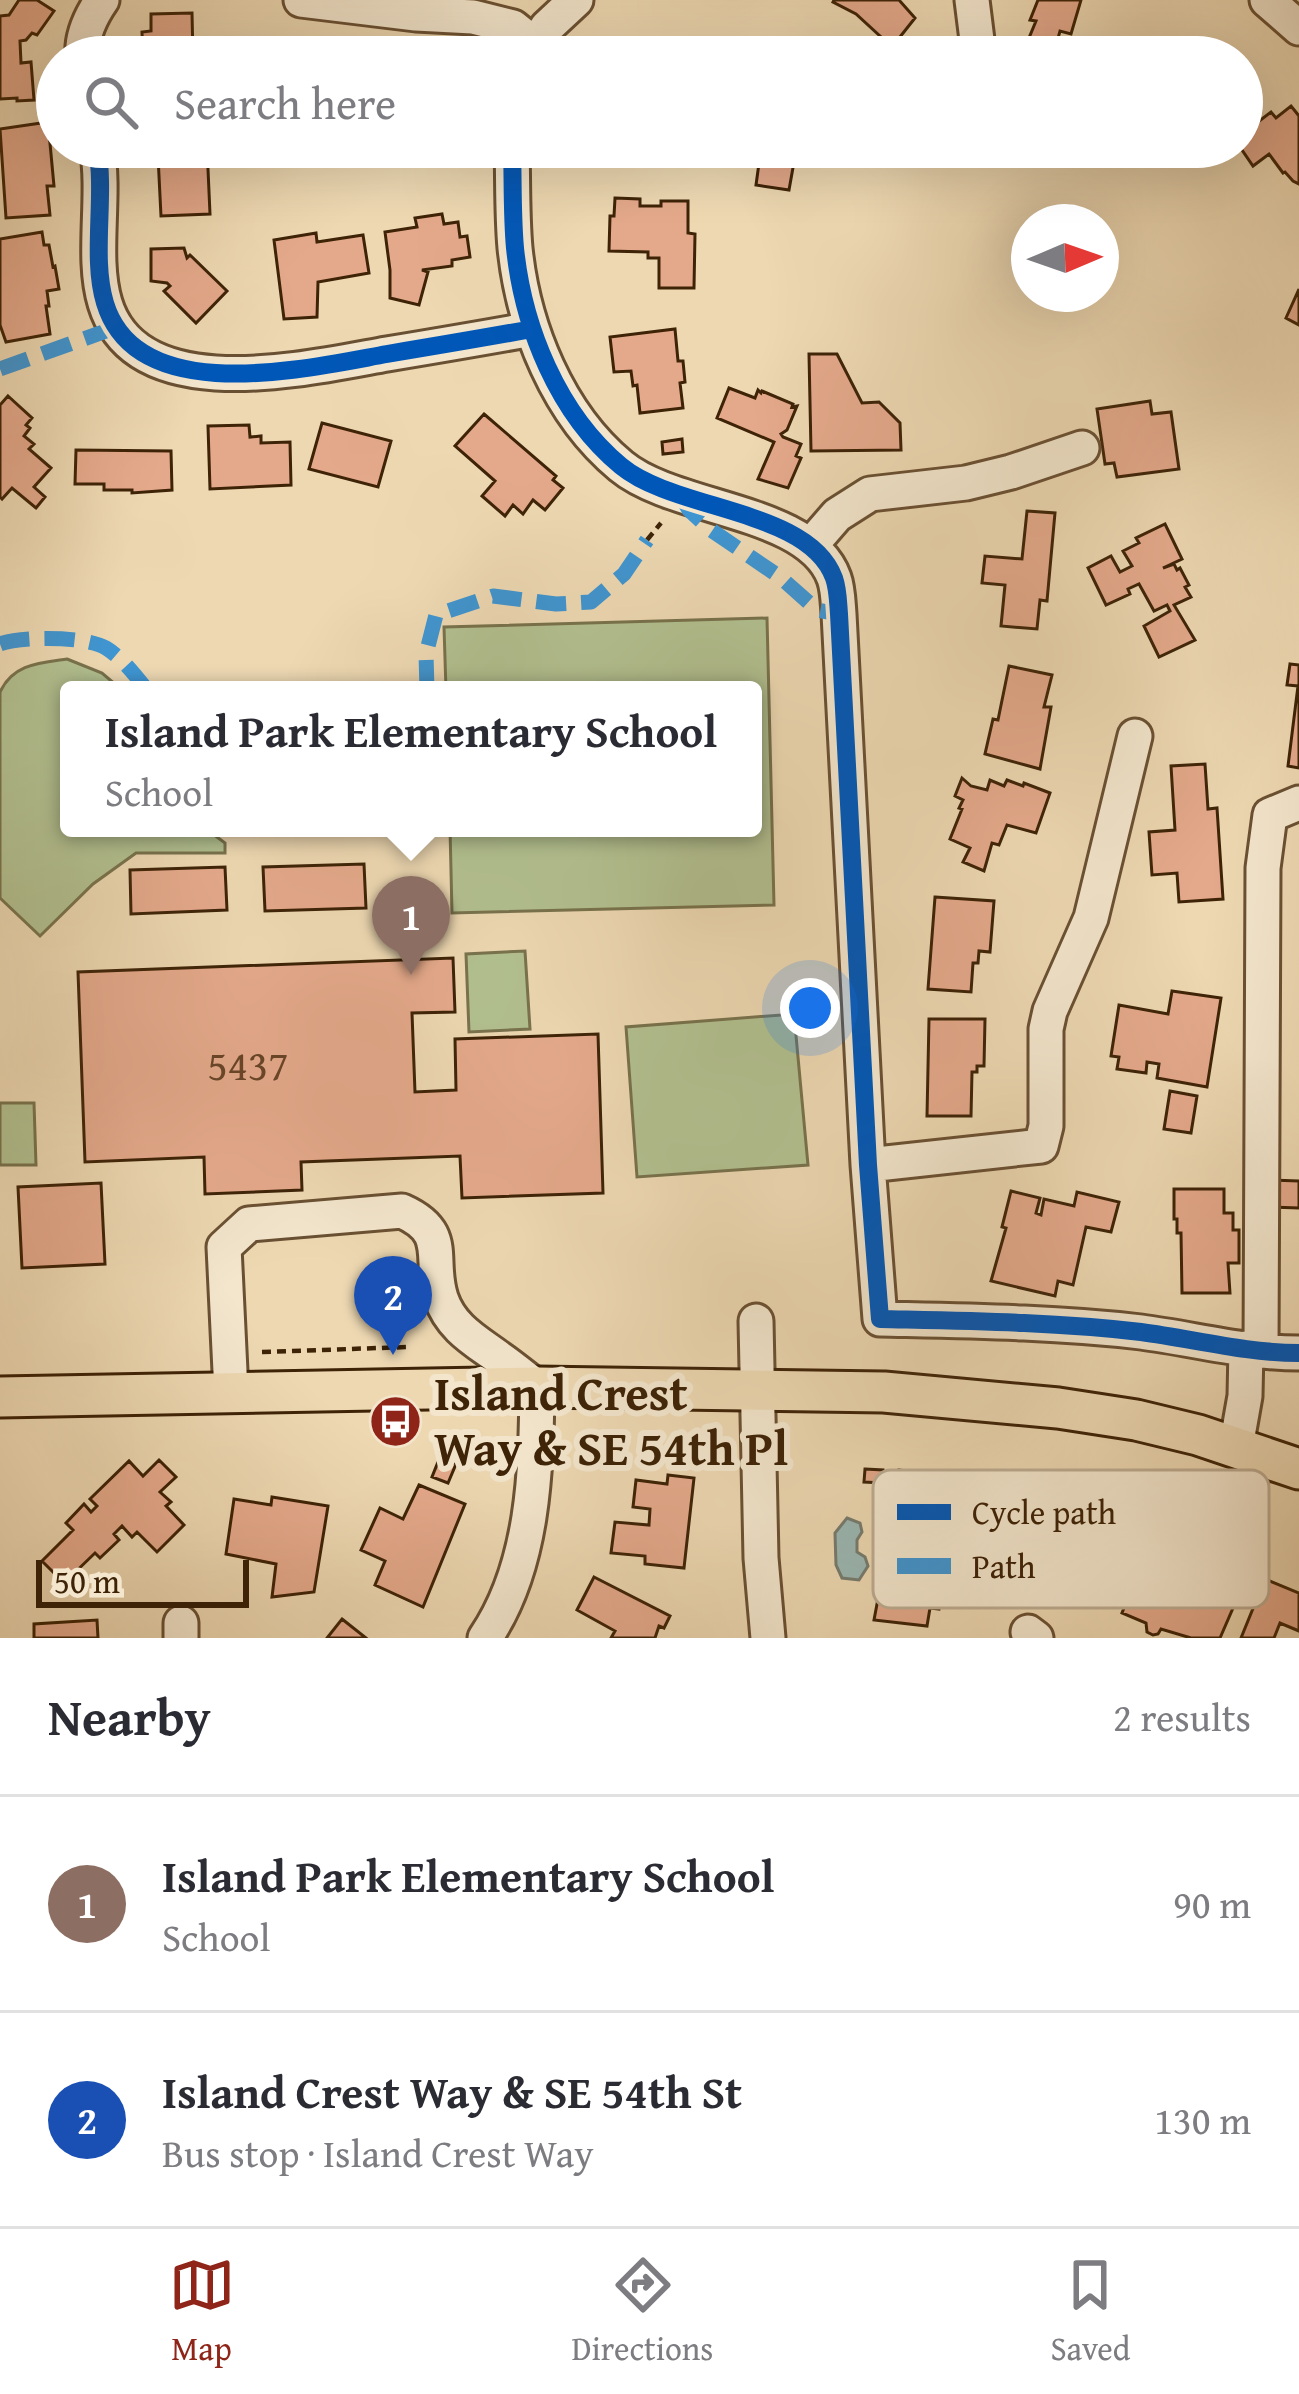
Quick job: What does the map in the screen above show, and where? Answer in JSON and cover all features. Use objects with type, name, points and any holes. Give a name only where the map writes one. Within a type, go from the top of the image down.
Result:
[{"type":"main road","points":[[0,1397],[536,1387],[884,1392],[1058,1408],[1169,1427],[1299,1469]]},
{"type":"street","points":[[86,36],[102,0]]},
{"type":"street","points":[[541,36],[576,0]]},
{"type":"street","points":[[973,0],[977,36]]},
{"type":"street","points":[[1268,0],[1299,28]]},
{"type":"street","points":[[311,1],[472,17],[513,27],[520,36]]},
{"type":"street","points":[[101,168],[100,268],[105,304],[135,350],[172,366],[262,374],[532,329]]},
{"type":"street","points":[[513,168],[515,247],[532,329],[562,394],[589,434],[622,467],[651,484],[778,527],[812,545],[835,580],[880,1319],[1138,1332],[1299,1352]]},
{"type":"street","points":[[812,545],[837,515],[870,494],[966,483],[1082,448]]},
{"type":"street","points":[[868,1165],[1041,1146],[1046,1126],[1050,1011],[1090,918],[1135,736]]},
{"type":"street","points":[[1236,1447],[1254,1350],[1263,868],[1270,815],[1299,802]]},
{"type":"street","points":[[230,1392],[224,1247],[249,1224],[402,1211],[422,1220],[435,1240],[442,1302],[465,1336],[536,1387],[531,1505],[508,1592],[485,1638]]},
{"type":"street","points":[[756,1321],[761,1558],[768,1638]]},
{"type":"path","points":[[647,540],[672,509]]},
{"type":"green space","points":[[767,618],[774,905],[452,913],[450,837],[762,837],[762,681],[446,681],[444,627]]},
{"type":"green space","points":[[67,659],[111,681],[60,681],[60,837],[217,837],[225,843],[225,853],[136,853],[93,884],[40,936],[0,898],[0,692],[12,676],[37,664]]},
{"type":"green space","points":[[525,951],[530,1029],[469,1032],[466,954]]},
{"type":"green space","points":[[794,1014],[808,1165],[637,1177],[626,1027]]},
{"type":"green space","points":[[0,1103],[34,1103],[36,1165],[0,1165]]},
{"type":"water","points":[[847,1518],[860,1523],[862,1532],[857,1552],[868,1566],[859,1580],[842,1578],[836,1565],[835,1533]]},
{"type":"building","points":[[19,0],[37,0],[54,11],[37,35],[20,41],[21,63],[31,62],[34,100],[0,99],[0,16],[9,15]]},
{"type":"building","points":[[899,0],[915,18],[901,36],[880,36],[856,14],[833,2]]},
{"type":"building","points":[[1038,0],[1081,0],[1071,34],[1030,36],[1036,21],[1030,20]]},
{"type":"building","points":[[192,13],[193,36],[142,36],[151,31],[151,14]]},
{"type":"building","points":[[1291,106],[1299,116],[1299,184],[1269,154],[1263,158],[1263,118],[1271,112],[1276,118]]},
{"type":"building","points":[[36,124],[36,168],[52,168],[54,186],[47,186],[50,215],[6,218],[0,129]]},
{"type":"building","points":[[159,168],[208,168],[210,214],[161,216]]},
{"type":"building","points":[[758,168],[793,168],[789,190],[756,185]]},
{"type":"building","points":[[615,198],[640,199],[640,206],[688,201],[688,233],[695,234],[694,288],[659,288],[659,258],[648,258],[648,252],[609,251]]},
{"type":"building","points":[[442,214],[444,224],[458,222],[460,237],[467,236],[470,257],[452,260],[452,266],[422,270],[428,272],[419,305],[390,298],[385,232],[417,227],[415,218]]},
{"type":"building","points":[[42,232],[59,289],[47,291],[50,334],[6,342],[0,325],[0,239]]},
{"type":"building","points":[[316,233],[317,242],[363,235],[369,273],[318,282],[317,317],[284,319],[274,240]]},
{"type":"building","points":[[184,248],[187,258],[190,255],[227,291],[196,323],[164,291],[170,286],[167,283],[151,281],[151,249]]},
{"type":"building","points":[[1299,289],[1299,325],[1286,318]]},
{"type":"building","points":[[675,329],[678,361],[683,361],[683,408],[640,413],[631,371],[614,372],[610,337]]},
{"type":"building","points":[[809,354],[837,354],[862,403],[879,402],[900,423],[901,450],[811,451]]},
{"type":"building","points":[[729,388],[755,398],[762,391],[797,406],[781,434],[801,444],[796,456],[801,458],[788,488],[758,479],[774,442],[717,418]]},
{"type":"building","points":[[8,396],[32,418],[24,436],[34,444],[29,449],[51,468],[34,487],[45,497],[36,508],[12,488],[0,497],[0,405]]},
{"type":"building","points":[[1150,401],[1152,414],[1171,412],[1179,469],[1117,477],[1114,463],[1105,464],[1097,409]]},
{"type":"building","points":[[484,414],[556,476],[553,480],[563,488],[545,510],[533,500],[523,514],[513,505],[505,516],[482,496],[495,481],[455,446]]},
{"type":"building","points":[[322,423],[391,441],[378,487],[309,469]]},
{"type":"building","points":[[249,425],[250,437],[261,436],[261,443],[290,442],[291,485],[210,489],[208,426]]},
{"type":"building","points":[[682,439],[683,452],[663,454],[662,442]]},
{"type":"building","points":[[76,450],[171,451],[172,490],[132,493],[104,490],[104,484],[75,484]]},
{"type":"building","points":[[1027,511],[1055,513],[1047,601],[1040,600],[1037,629],[1001,626],[1005,585],[982,583],[985,556],[1022,559]]},
{"type":"building","points":[[1165,524],[1182,559],[1163,568],[1174,564],[1189,585],[1185,587],[1191,597],[1174,605],[1195,640],[1159,657],[1144,626],[1170,611],[1167,605],[1154,611],[1139,584],[1128,589],[1130,594],[1106,605],[1088,568],[1111,556],[1120,572],[1132,566],[1123,551],[1139,543],[1136,538]]},
{"type":"building","points":[[1290,664],[1299,665],[1299,768],[1288,766],[1298,686],[1287,685]]},
{"type":"building","points":[[1009,666],[1052,675],[1044,707],[1051,707],[1040,769],[985,754]]},
{"type":"building","points":[[1205,764],[1208,809],[1217,808],[1223,899],[1179,902],[1177,873],[1152,875],[1149,832],[1175,830],[1171,766]]},
{"type":"building","points":[[962,778],[987,790],[990,780],[1004,786],[1007,780],[1050,793],[1036,833],[1007,825],[999,845],[992,843],[984,871],[963,862],[970,848],[950,839],[962,809],[963,800],[955,796]]},
{"type":"building","points":[[364,864],[366,908],[265,911],[263,867]]},
{"type":"building","points":[[225,867],[227,910],[131,914],[130,870]]},
{"type":"building","points":[[935,897],[994,901],[990,952],[979,951],[978,963],[973,963],[971,992],[928,989]]},
{"type":"building","points":[[453,958],[455,1012],[412,1013],[415,1092],[456,1090],[455,1039],[598,1034],[603,1193],[462,1198],[460,1156],[301,1162],[302,1190],[205,1194],[204,1157],[85,1162],[78,972]]},
{"type":"building","points":[[1172,991],[1221,998],[1207,1087],[1157,1078],[1159,1064],[1147,1062],[1146,1073],[1117,1069],[1119,1057],[1111,1056],[1119,1005],[1168,1014]]},
{"type":"building","points":[[929,1019],[985,1019],[984,1066],[972,1072],[971,1116],[927,1116]]},
{"type":"building","points":[[1170,1091],[1197,1096],[1191,1133],[1164,1129]]},
{"type":"building","points":[[1268,1180],[1299,1181],[1299,1208],[1267,1207]]},
{"type":"building","points":[[101,1183],[105,1264],[22,1268],[18,1187]]},
{"type":"building","points":[[1174,1189],[1224,1189],[1224,1213],[1233,1213],[1233,1230],[1239,1230],[1239,1263],[1228,1263],[1230,1293],[1182,1293],[1181,1233],[1174,1219]]},
{"type":"building","points":[[1011,1191],[1040,1198],[1036,1213],[1041,1215],[1044,1199],[1074,1206],[1077,1192],[1119,1202],[1111,1232],[1086,1227],[1073,1285],[1058,1281],[1055,1296],[991,1281]]},
{"type":"building","points":[[440,1457],[456,1464],[448,1483],[432,1477]]},
{"type":"building","points":[[159,1460],[176,1477],[160,1492],[184,1525],[157,1552],[137,1532],[132,1537],[122,1526],[114,1534],[119,1540],[100,1558],[95,1553],[64,1583],[42,1561],[73,1530],[66,1523],[84,1504],[91,1512],[97,1506],[90,1499],[129,1461],[143,1476]]},
{"type":"building","points":[[865,1469],[883,1470],[873,1470],[873,1482],[864,1482]]},
{"type":"building","points":[[668,1475],[694,1478],[684,1568],[645,1564],[645,1556],[611,1553],[615,1522],[649,1525],[650,1509],[633,1507],[636,1480],[667,1484]]},
{"type":"building","points":[[419,1485],[465,1504],[423,1607],[375,1585],[385,1561],[361,1550],[380,1508],[403,1519]]},
{"type":"building","points":[[272,1497],[328,1506],[314,1592],[272,1597],[276,1564],[226,1554],[234,1499],[271,1505]]},
{"type":"building","points":[[594,1577],[670,1616],[664,1628],[659,1626],[655,1638],[611,1638],[615,1631],[577,1610]]},
{"type":"building","points":[[1269,1581],[1299,1593],[1299,1631],[1280,1623],[1274,1638],[1241,1638],[1253,1608],[1269,1608]]},
{"type":"building","points":[[876,1608],[930,1608],[927,1626],[874,1620]]},
{"type":"building","points":[[1124,1608],[1233,1608],[1220,1638],[1191,1638],[1161,1629],[1153,1635],[1147,1632],[1146,1623],[1122,1613]]},
{"type":"building","points":[[342,1619],[366,1638],[327,1638]]},
{"type":"building","points":[[97,1620],[98,1638],[34,1638],[34,1624]]},
{"type":"marked path","points":[[0,369],[117,327]]},
{"type":"marked path","points":[[682,498],[711,530],[780,577],[817,610],[839,614]]},
{"type":"marked path","points":[[427,681],[426,654],[436,615],[493,596],[556,604],[591,602],[624,574],[647,540]]},
{"type":"marked path","points":[[0,644],[54,638],[97,644],[117,656],[140,681]]},
{"type":"cycle path","points":[[99,168],[99,266],[105,303],[123,336],[151,358],[228,374],[271,372],[532,329]]},
{"type":"cycle path","points":[[513,168],[515,248],[526,308],[547,367],[579,421],[621,466],[645,481],[798,538],[820,555],[834,578],[880,1319],[1109,1329],[1299,1353]]},
{"type":"place","name":"Island Park Elementary School","points":[[411,975]]},
{"type":"place","name":"Island Crest Way & SE 54th St","points":[[393,1355]]},
{"type":"place","name":"Island Crest Way & SE 54th Pl","points":[[395,1421]]}]
